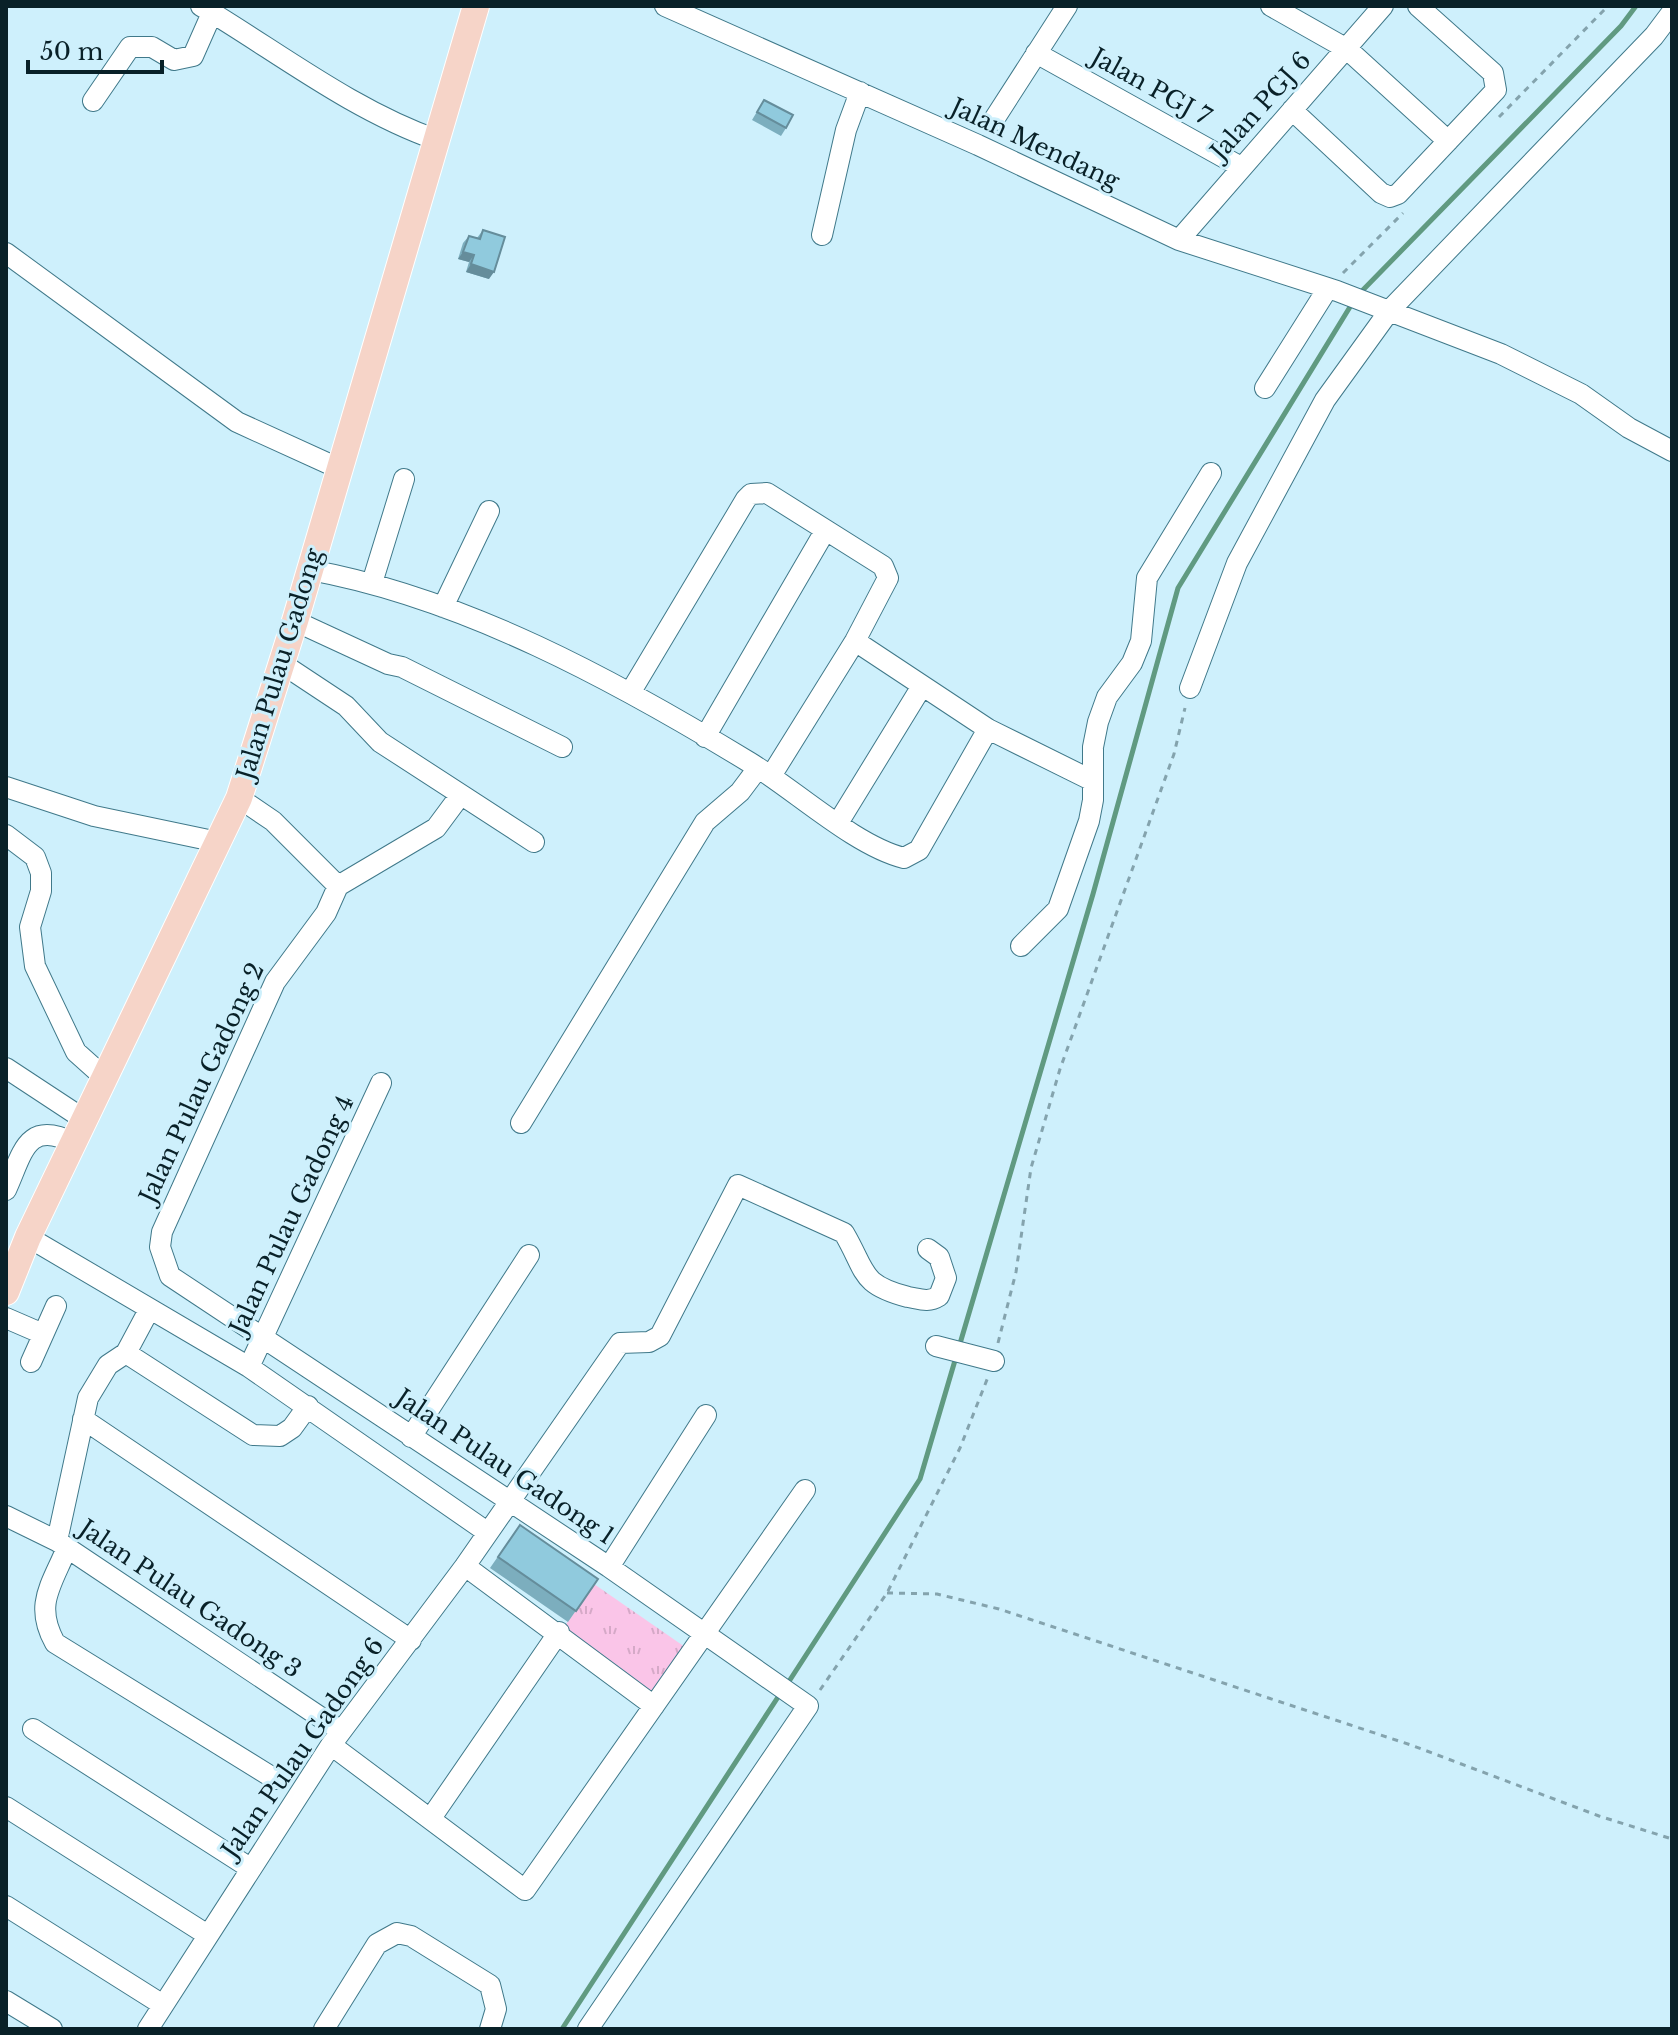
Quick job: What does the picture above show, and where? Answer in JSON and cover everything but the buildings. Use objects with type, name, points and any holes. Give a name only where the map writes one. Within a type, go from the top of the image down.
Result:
[{"type":"main road","name":"Jalan Pulau Gadong","points":[[7,1287],[28,1237],[239,798],[295,621],[476,6]]},
{"type":"street","name":"Jalan Mendang","points":[[665,6],[860,92],[1179,240],[1383,307],[1527,366],[1581,394],[1629,428],[1672,451]]},
{"type":"street","points":[[993,121],[1067,6]]},
{"type":"street","points":[[1271,6],[1347,49],[1448,141]]},
{"type":"street","name":"Jalan PGJ 6","points":[[1179,240],[1383,6]]},
{"type":"street","points":[[1292,110],[1381,193],[1390,197],[1398,194],[1496,90],[1497,81],[1493,73],[1418,6]]},
{"type":"street","points":[[93,101],[130,47],[152,47],[174,60],[193,56],[207,10],[405,129],[437,140]]},
{"type":"street","points":[[1190,688],[1237,563],[1325,400],[1383,307],[1654,36],[1672,12]]},
{"type":"street","name":"Jalan PGJ 7","points":[[1036,53],[1241,167]]},
{"type":"street","points":[[822,235],[846,130],[860,92]]},
{"type":"street","points":[[6,253],[237,422],[338,468]]},
{"type":"street","points":[[1265,388],[1333,289]]},
{"type":"street","points":[[1021,946],[1058,909],[1089,821],[1093,747],[1098,722],[1107,697],[1132,663],[1141,641],[1147,578],[1211,473]]},
{"type":"street","points":[[372,583],[404,479]]},
{"type":"street","points":[[521,1123],[705,822],[765,772],[855,641],[886,585],[887,572],[883,566],[767,493],[751,494],[630,693]]},
{"type":"street","points":[[443,607],[489,511]]},
{"type":"street","points":[[705,737],[825,531]]},
{"type":"street","points":[[310,570],[372,583],[443,607],[630,693],[765,772],[838,823],[896,856],[913,856],[919,850],[988,729]]},
{"type":"street","points":[[295,621],[388,664],[402,667],[562,747]]},
{"type":"street","points":[[855,641],[988,729],[1093,781]]},
{"type":"street","points":[[281,663],[346,706],[380,742],[459,797],[534,842]]},
{"type":"street","points":[[838,823],[922,686]]},
{"type":"street","points":[[6,787],[94,816],[218,842]]},
{"type":"street","points":[[239,798],[273,821],[338,886],[436,828],[459,797]]},
{"type":"street","points":[[6,835],[35,857],[41,873],[41,891],[30,927],[35,966],[76,1052],[105,1078]]},
{"type":"street","name":"Jalan Pulau Gadong 2","points":[[170,1276],[160,1247],[162,1232],[275,982],[326,913],[338,886]]},
{"type":"street","points":[[6,1068],[80,1131]]},
{"type":"street","name":"Jalan Pulau Gadong 4","points":[[249,1367],[266,1337],[381,1083]]},
{"type":"street","points":[[6,1190],[29,1141],[37,1135],[80,1131]]},
{"type":"street","name":"Jalan Pulau Gadong 6","points":[[148,2029],[206,1934],[336,1738],[465,1566],[620,1343],[649,1342],[660,1336],[738,1185],[844,1233],[860,1269],[880,1289],[925,1301],[939,1296],[946,1278],[939,1257],[928,1249]]},
{"type":"street","points":[[28,1237],[249,1367],[487,1532]]},
{"type":"street","points":[[411,1437],[529,1255]]},
{"type":"street","name":"Jalan Pulau Gadong 1","points":[[170,1276],[609,1567],[805,1704]]},
{"type":"street","points":[[31,1362],[56,1306]]},
{"type":"street","points":[[149,1310],[126,1353],[108,1365],[96,1381],[83,1419],[62,1545],[45,1600],[45,1625],[55,1643],[275,1779]]},
{"type":"street","points":[[6,1318],[43,1334]]},
{"type":"street","points":[[936,1346],[990,1360]]},
{"type":"street","points":[[126,1353],[253,1435],[280,1436],[292,1428],[308,1406]]},
{"type":"street","points":[[609,1567],[706,1415]]},
{"type":"street","points":[[83,1419],[411,1640]]},
{"type":"street","points":[[465,1566],[559,1632],[654,1706],[707,1635],[805,1490]]},
{"type":"street","name":"Jalan Pulau Gadong 3","points":[[6,1516],[62,1545],[336,1738],[431,1818],[525,1890],[654,1706]]},
{"type":"street","points":[[431,1818],[559,1632]]},
{"type":"street","points":[[588,2029],[805,1704]]},
{"type":"street","points":[[33,1729],[250,1868]]},
{"type":"street","points":[[6,1807],[206,1934]]},
{"type":"street","points":[[6,1906],[163,2005]]},
{"type":"street","points":[[324,2029],[377,1944],[397,1933],[411,1936],[490,1985],[496,2009],[490,2029]]},
{"type":"street","points":[[6,2001],[52,2029]]},
{"type":"path","points":[[805,1704],[887,1593],[960,1448],[1016,1272],[1031,1168],[1060,1069],[1174,754],[1190,688]]},
{"type":"path","points":[[887,1593],[937,1594],[999,1609],[1257,1697],[1411,1745],[1599,1816],[1672,1839]]},
{"type":"green space","points":[[594,1584],[685,1647],[654,1693],[562,1630]]},
{"type":"waterway","points":[[1359,294],[1621,26],[1636,6]]},
{"type":"waterway","points":[[959,1347],[1093,894],[1178,588],[1353,302]]},
{"type":"waterway","points":[[786,1686],[920,1479],[956,1357]]},
{"type":"waterway","points":[[562,2029],[780,1694]]}]
